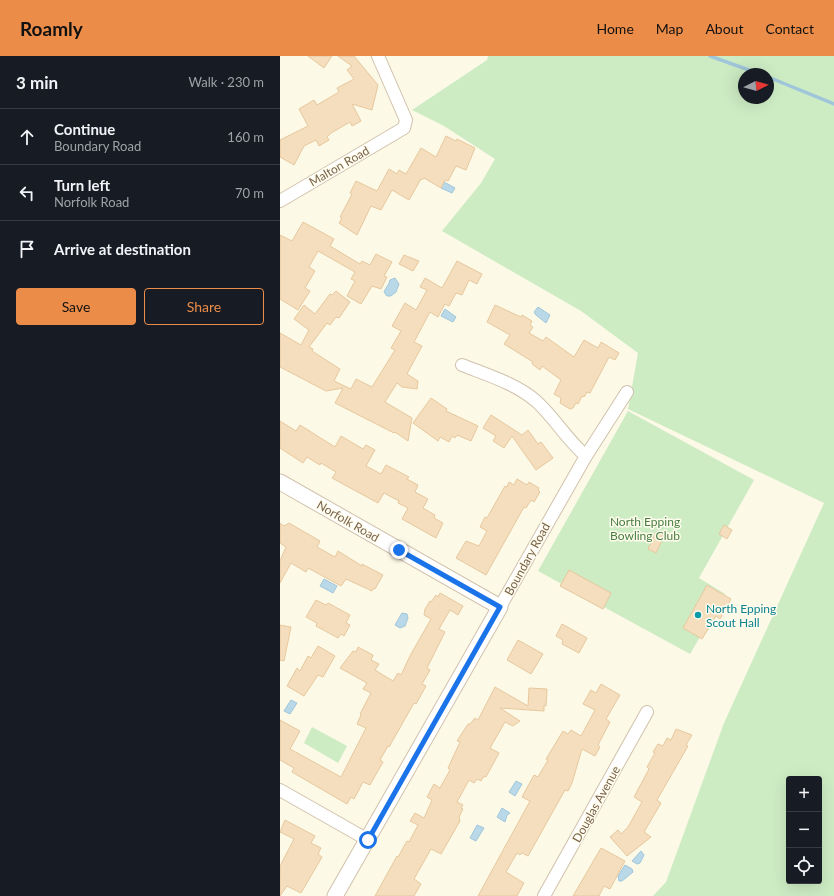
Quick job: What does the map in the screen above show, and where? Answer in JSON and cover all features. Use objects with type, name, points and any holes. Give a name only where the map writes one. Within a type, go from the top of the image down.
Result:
[{"type":"street","name":"Malton Road","points":[[280,201],[404,128],[406,120],[378,56]]},
{"type":"street","points":[[462,365],[510,384],[536,401],[575,447],[586,456]]},
{"type":"street","name":"Boundary Road","points":[[335,896],[586,456],[627,392]]},
{"type":"street","name":"Norfolk Road","points":[[280,482],[500,607]]},
{"type":"street","name":"Douglas Avenue","points":[[544,896],[647,712]]},
{"type":"street","points":[[280,790],[368,840]]},
{"type":"green space","points":[[488,56],[834,56],[834,896],[653,896],[666,882],[724,723],[824,503],[628,409],[638,353],[581,311],[442,231],[481,183],[495,159],[444,126],[412,110],[487,60]]},
{"type":"green space","name":"North Epping Bowling Club","points":[[628,411],[754,480],[699,578],[725,594],[690,654],[538,571]]},
{"type":"green space","points":[[312,727],[347,746],[338,763],[304,743]]},
{"type":"water","points":[[444,182],[455,188],[452,193],[441,188]]},
{"type":"water","points":[[395,278],[399,284],[396,292],[391,296],[387,296],[384,292],[390,280]]},
{"type":"water","points":[[538,307],[550,315],[546,323],[534,312]]},
{"type":"water","points":[[445,309],[456,317],[453,322],[441,316]]},
{"type":"water","points":[[324,579],[337,586],[333,593],[320,586]]},
{"type":"water","points":[[402,613],[407,614],[408,618],[405,626],[400,628],[395,625]]},
{"type":"water","points":[[291,700],[297,703],[290,714],[284,711]]},
{"type":"water","points":[[516,781],[522,784],[515,796],[509,792]]},
{"type":"water","points":[[502,808],[510,813],[507,815],[505,822],[497,817]]},
{"type":"water","points":[[477,825],[484,828],[476,841],[470,838]]},
{"type":"water","points":[[641,851],[644,855],[640,863],[637,864],[632,861]]},
{"type":"water","points":[[625,865],[632,869],[633,872],[622,881],[619,881],[618,876]]},
{"type":"building","points":[[308,56],[332,56],[324,68]]},
{"type":"building","points":[[338,56],[354,56],[378,85],[372,110],[352,104],[361,121],[352,126],[350,122],[331,133],[327,137],[329,140],[319,146],[316,140],[304,146],[294,165],[280,157],[280,140],[308,126],[299,109],[314,100],[317,105],[339,92],[337,88],[354,79],[347,70],[352,66]]},
{"type":"building","points":[[446,136],[456,141],[457,139],[475,148],[466,170],[456,166],[448,181],[445,180],[441,188],[424,178],[422,180],[421,179],[409,200],[392,190],[381,210],[371,206],[357,235],[339,223],[342,218],[340,217],[352,194],[350,193],[356,181],[377,191],[389,169],[397,174],[399,170],[406,174],[421,148],[436,157]]},
{"type":"building","points":[[303,222],[334,239],[330,246],[360,264],[362,261],[370,265],[376,254],[392,262],[384,276],[387,277],[381,289],[372,286],[361,304],[347,296],[355,281],[351,279],[355,272],[318,251],[309,267],[315,271],[305,288],[310,291],[298,310],[280,299],[280,235],[292,241]]},
{"type":"building","points":[[404,255],[419,261],[413,271],[399,264]]},
{"type":"building","points":[[457,261],[482,274],[477,284],[469,280],[462,295],[456,293],[449,306],[445,304],[438,317],[430,312],[414,342],[422,346],[407,374],[418,381],[417,389],[402,387],[397,383],[385,402],[412,418],[408,441],[395,432],[394,433],[335,403],[343,388],[326,391],[280,367],[280,333],[301,345],[309,330],[294,319],[304,305],[315,314],[330,294],[332,295],[336,291],[350,302],[339,318],[336,317],[330,325],[327,323],[309,347],[313,349],[312,351],[340,369],[334,381],[351,389],[356,379],[372,387],[395,350],[391,348],[401,331],[392,326],[405,303],[416,310],[427,290],[420,287],[425,278],[442,288]]},
{"type":"building","points":[[495,305],[521,317],[522,315],[532,321],[530,325],[533,327],[529,333],[543,341],[546,337],[574,357],[584,340],[598,348],[601,342],[619,353],[615,360],[609,357],[590,393],[587,392],[584,397],[582,396],[578,404],[576,403],[573,408],[570,409],[560,403],[561,398],[554,394],[561,380],[542,366],[540,370],[532,364],[533,362],[504,344],[510,335],[487,322]]},
{"type":"building","points":[[431,398],[447,409],[446,411],[478,426],[471,441],[457,435],[455,438],[452,436],[449,442],[440,437],[438,441],[413,423]]},
{"type":"building","points":[[491,415],[522,435],[528,430],[538,444],[541,442],[553,458],[536,470],[512,436],[504,448],[493,441],[496,436],[483,428]]},
{"type":"building","points":[[280,421],[296,431],[300,425],[335,447],[341,436],[363,449],[366,445],[375,450],[366,466],[381,474],[386,465],[409,477],[407,479],[418,485],[415,492],[428,499],[423,508],[435,515],[434,518],[443,523],[436,538],[402,519],[408,508],[398,503],[399,501],[384,493],[378,503],[332,478],[336,472],[321,463],[320,465],[307,457],[303,463],[280,448]]},
{"type":"building","points":[[517,479],[527,485],[529,482],[539,488],[538,490],[540,492],[534,502],[531,500],[526,508],[524,507],[486,575],[456,558],[466,541],[479,546],[487,531],[480,527],[485,517],[487,518],[505,486],[507,487],[509,482],[514,485]]},
{"type":"building","points":[[280,523],[284,526],[289,523],[320,541],[317,547],[335,557],[338,551],[362,566],[362,564],[383,575],[375,589],[374,588],[372,591],[346,579],[341,586],[308,568],[306,572],[291,563],[280,583],[280,561],[286,547],[280,543]]},
{"type":"building","points":[[724,525],[732,530],[727,539],[719,534]]},
{"type":"building","points":[[656,532],[664,536],[656,553],[648,549]]},
{"type":"building","points":[[569,570],[611,593],[603,609],[560,586]]},
{"type":"building","name":"North Epping Scout Hall","points":[[707,585],[731,599],[720,619],[716,616],[702,639],[683,628]]},
{"type":"building","points":[[440,593],[463,606],[458,615],[450,610],[439,629],[445,632],[427,668],[430,670],[422,684],[426,686],[416,704],[414,703],[380,760],[383,762],[370,785],[363,782],[354,799],[351,797],[347,804],[292,772],[294,768],[280,760],[280,720],[300,731],[290,749],[341,777],[366,728],[357,724],[361,715],[360,714],[371,693],[363,689],[367,683],[340,668],[353,651],[356,652],[358,647],[373,655],[371,660],[379,664],[375,670],[393,681],[398,673],[401,675],[431,619],[424,615],[425,609],[430,601],[431,602],[436,595],[438,597]]},
{"type":"building","points":[[316,600],[326,605],[328,603],[350,615],[346,623],[350,625],[344,636],[341,634],[338,638],[316,626],[317,623],[306,617]]},
{"type":"building","points":[[562,624],[587,638],[579,653],[562,644],[563,640],[556,636]]},
{"type":"building","points":[[280,625],[291,627],[284,661],[280,660]]},
{"type":"building","points":[[518,640],[543,654],[531,674],[507,660]]},
{"type":"building","points":[[318,646],[335,656],[323,677],[318,675],[304,696],[287,686],[297,668],[300,671],[308,656],[311,658]]},
{"type":"building","points":[[601,684],[620,695],[606,719],[610,722],[598,745],[600,747],[595,756],[582,749],[572,783],[568,791],[565,790],[528,856],[522,853],[520,855],[517,853],[506,872],[524,883],[517,896],[478,896],[530,801],[522,797],[534,775],[538,777],[548,760],[546,759],[563,731],[568,734],[571,730],[581,736],[595,710],[583,704],[591,690],[596,693]]},
{"type":"building","points":[[495,687],[528,706],[529,688],[547,689],[546,706],[544,705],[544,711],[500,708],[520,721],[513,726],[505,722],[490,748],[499,753],[486,777],[484,776],[481,781],[477,779],[474,783],[469,780],[457,802],[463,805],[461,808],[463,809],[459,817],[460,821],[441,854],[431,849],[414,879],[421,884],[414,896],[375,896],[397,856],[398,857],[407,841],[409,842],[418,825],[410,821],[415,813],[424,818],[432,800],[427,797],[434,784],[440,788],[450,770],[448,768],[460,742],[457,741],[468,724],[470,724],[475,718],[478,720]]},
{"type":"building","points":[[676,729],[692,735],[686,745],[688,746],[657,800],[661,803],[644,832],[651,837],[627,856],[610,837],[618,830],[621,834],[628,827],[642,802],[634,797],[649,769],[647,767],[655,753],[653,752],[658,744],[663,746],[667,738],[671,740]]},
{"type":"building","points":[[285,820],[315,836],[311,843],[321,848],[318,854],[322,857],[301,893],[287,886],[280,896],[280,866],[294,839],[280,832]]},
{"type":"building","points":[[601,848],[625,861],[610,889],[604,886],[599,896],[573,896]]},
{"type":"waterway","points":[[710,56],[743,68]]},
{"type":"waterway","points":[[774,79],[834,104]]},
{"type":"place","name":"North Epping Scout Hall","points":[[698,615]]},
{"type":"route","points":[[368,840],[500,607],[399,550]]}]
